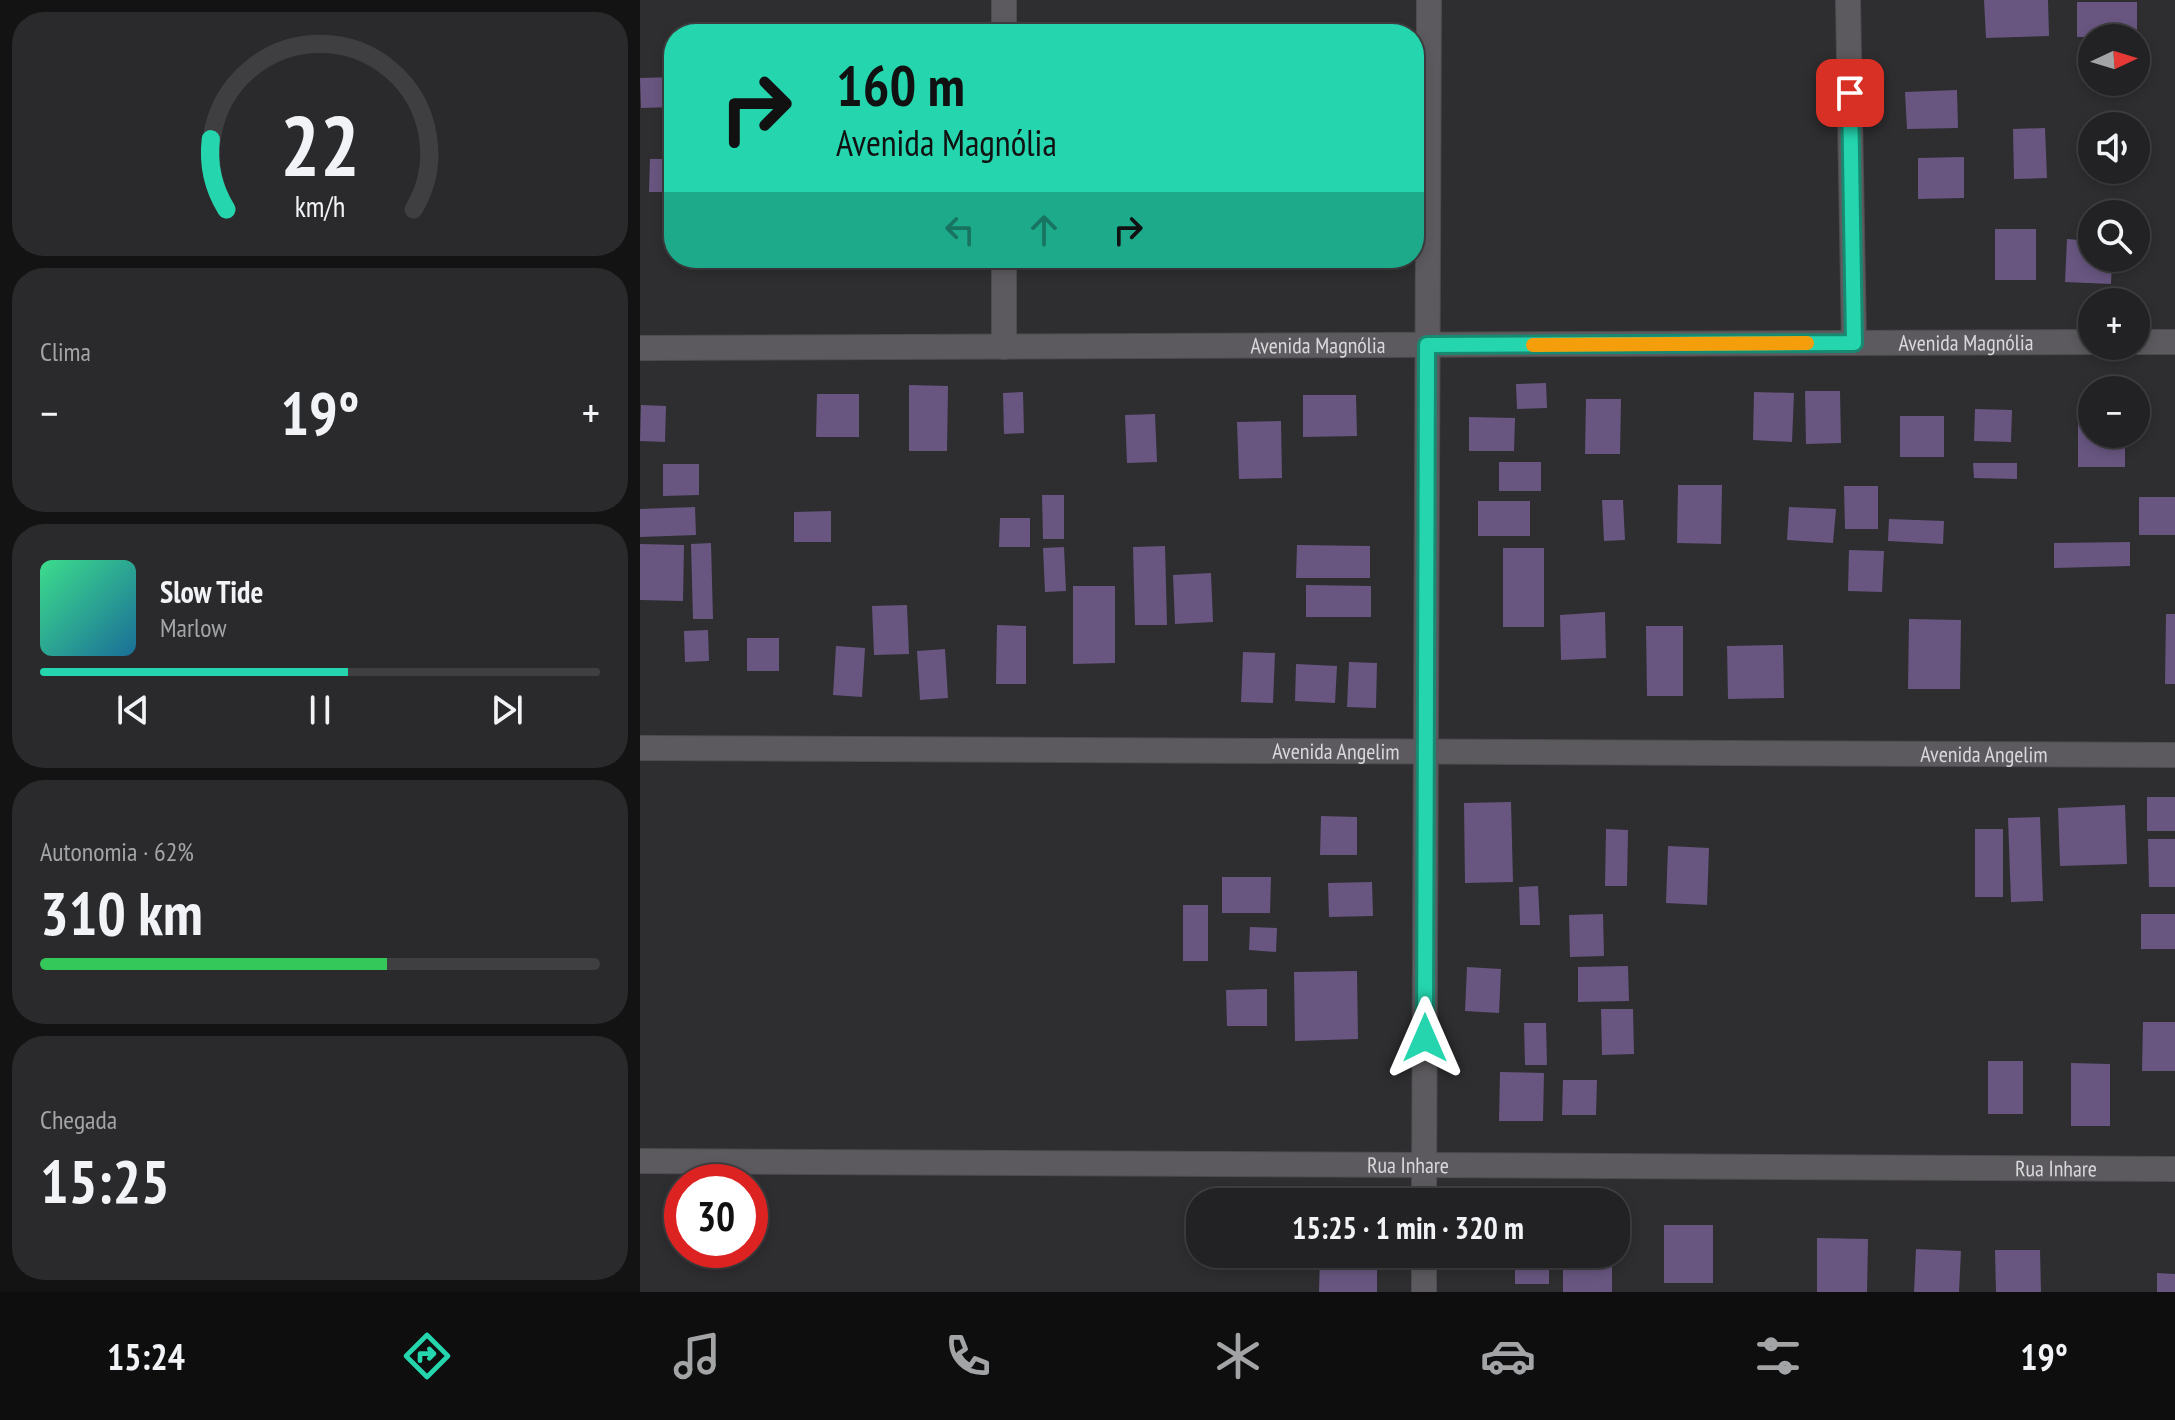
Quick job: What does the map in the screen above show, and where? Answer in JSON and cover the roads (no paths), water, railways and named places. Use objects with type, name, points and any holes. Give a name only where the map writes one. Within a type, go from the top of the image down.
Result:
[{"type":"street","points":[[1004,0],[1004,24]]},
{"type":"street","points":[[1424,1188],[1429,0]]},
{"type":"street","points":[[1848,0],[1854,343]]},
{"type":"street","points":[[1004,268],[1004,347]]},
{"type":"street","name":"Avenida Magnólia","points":[[640,348],[2078,342]]},
{"type":"street","points":[[2150,342],[2175,342]]},
{"type":"street","name":"Avenida Angelim","points":[[640,748],[2175,755]]},
{"type":"street","name":"Rua Inhare","points":[[640,1161],[2175,1169]]},
{"type":"street","points":[[1424,1268],[1424,1292]]}]
